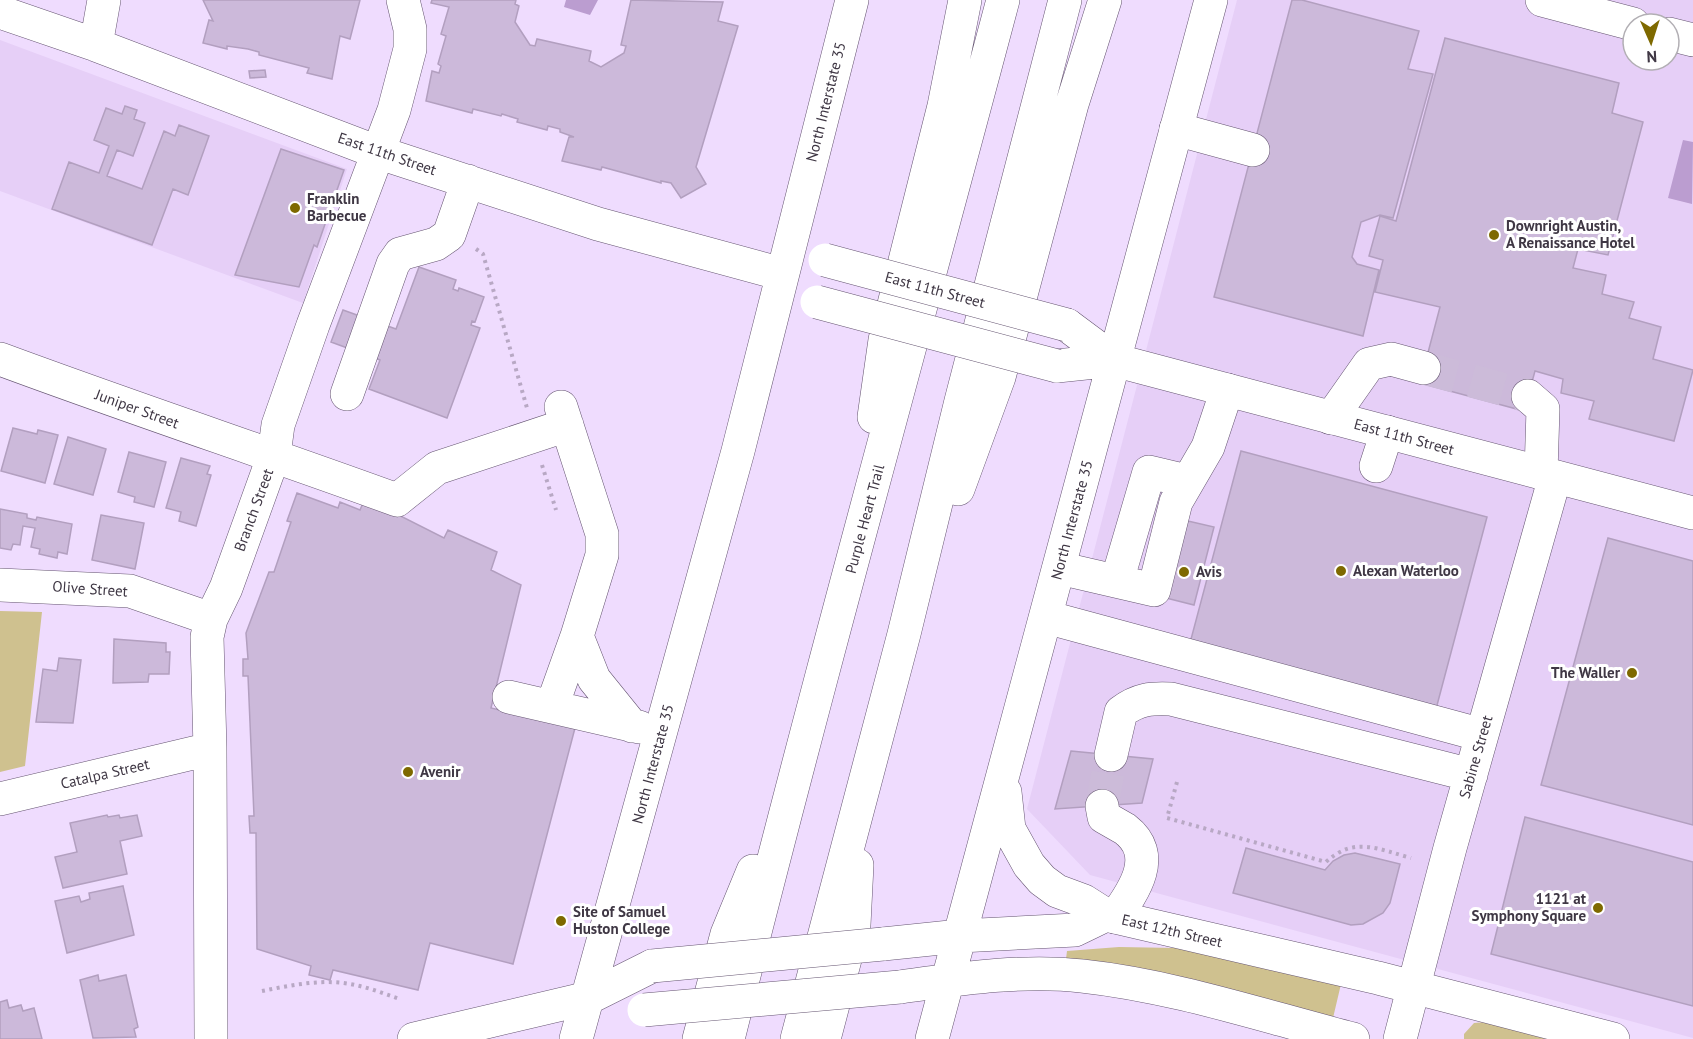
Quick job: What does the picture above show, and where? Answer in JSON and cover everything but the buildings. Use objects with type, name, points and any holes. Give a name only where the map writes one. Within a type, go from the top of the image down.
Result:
[{"type":"main road","points":[[96,45],[104,0]]},
{"type":"main road","name":"Branch Street","points":[[211,1039],[210,749],[207,637],[210,620],[226,588],[274,455],[278,425],[394,110],[410,49],[410,29],[403,0]]},
{"type":"main road","name":"North Interstate 35","points":[[576,1039],[588,998],[647,729],[738,451],[852,0]]},
{"type":"main road","points":[[852,569],[885,340],[944,106],[965,0]]},
{"type":"main road","name":"Purple Heart Trail","points":[[728,1039],[794,776],[852,569],[1003,0]]},
{"type":"main road","points":[[797,1039],[904,634],[960,400],[1065,0]]},
{"type":"main road","points":[[904,634],[999,377],[1072,104],[1105,0]]},
{"type":"main road","name":"North Interstate 35","points":[[932,1039],[1211,0]]},
{"type":"main road","points":[[1554,2],[1621,21]]},
{"type":"main road","name":"East 11th Street","points":[[0,12],[96,45],[377,152],[598,224],[782,274],[817,302],[1057,366],[1114,360],[1693,513]]},
{"type":"main road","points":[[1176,129],[1253,150]]},
{"type":"main road","points":[[347,394],[393,264],[400,254],[436,244],[449,235],[468,181]]},
{"type":"main road","name":"East 11th Street","points":[[782,274],[825,260],[1067,325],[1114,360]]},
{"type":"main road","name":"Juniper Street","points":[[0,359],[163,419],[274,455],[397,500],[437,468],[534,436]]},
{"type":"main road","points":[[1331,417],[1369,364],[1391,359],[1424,368]]},
{"type":"main road","points":[[1059,568],[1154,590],[1176,502],[1208,447],[1227,390]]},
{"type":"main road","name":"Sabine Street","points":[[1400,1039],[1482,735],[1548,475],[1543,409],[1528,396]]},
{"type":"main road","points":[[534,436],[564,416],[602,534],[602,555],[552,706]]},
{"type":"main road","points":[[1376,466],[1387,432]]},
{"type":"main road","name":"Olive Street","points":[[0,585],[130,591],[210,620]]},
{"type":"main road","points":[[1046,617],[1482,735]]},
{"type":"main road","points":[[577,636],[594,679],[647,729]]},
{"type":"main road","points":[[509,697],[647,729]]},
{"type":"main road","points":[[1111,755],[1121,712],[1133,703],[1144,699],[1159,698],[1471,775]]},
{"type":"main road","name":"Catalpa Street","points":[[0,799],[210,749]]},
{"type":"main road","points":[[699,1039],[727,934],[794,776]]},
{"type":"main road","points":[[1003,776],[1009,829],[1022,856],[1041,880],[1057,891],[1084,901],[1111,916],[1138,883],[1143,858],[1130,834],[1104,817],[1102,806]]},
{"type":"main road","points":[[824,1039],[854,924],[861,793]]},
{"type":"main road","name":"East 12th Street","points":[[414,1039],[588,998],[652,966],[960,936],[1075,930],[1111,916],[1414,988],[1614,1039]]},
{"type":"main road","name":"East 12th Street","points":[[588,998],[644,1010],[948,981],[1028,975],[1080,975],[1153,987],[1353,1039]]},
{"type":"path","points":[[469,245],[483,254],[556,510]]},
{"type":"path","points":[[1176,782],[1167,818],[1326,862],[1342,849],[1361,846],[1411,858]]},
{"type":"path","points":[[262,991],[300,984],[354,984],[400,999]]},
{"type":"shaded area","points":[[566,0],[598,0],[590,15],[564,7]]},
{"type":"shaded area","points":[[1237,0],[1693,0],[1693,1038],[1090,875],[1027,809]]},
{"type":"shaded area","points":[[0,40],[347,169],[303,303],[0,191]]},
{"type":"shaded area","points":[[1683,140],[1693,142],[1692,204],[1668,198]]},
{"type":"shaded area","points":[[0,611],[42,612],[25,766],[0,772]]},
{"type":"shaded area","points":[[1119,947],[1176,948],[1227,955],[1341,984],[1333,1018],[1167,975],[1066,959],[1067,951]]},
{"type":"shaded area","points":[[1486,1022],[1552,1039],[1464,1039],[1464,1034],[1474,1023]]},
{"type":"tunnel","points":[[1424,368],[1528,396]]},
{"type":"tunnel","points":[[1102,806],[1111,755]]},
{"type":"place","name":"Franklin Barbecue","points":[[295,208]]},
{"type":"place","name":"Downright Austin, A Renaissance Hotel","points":[[1494,235]]},
{"type":"place","name":"Alexan Waterloo","points":[[1341,571]]},
{"type":"place","name":"Avis","points":[[1184,572]]},
{"type":"place","name":"The Waller","points":[[1632,673]]},
{"type":"place","name":"Avenir","points":[[408,772]]},
{"type":"place","name":"1121 at Symphony Square","points":[[1598,908]]},
{"type":"place","name":"Site of Samuel Huston College","points":[[561,921]]}]
